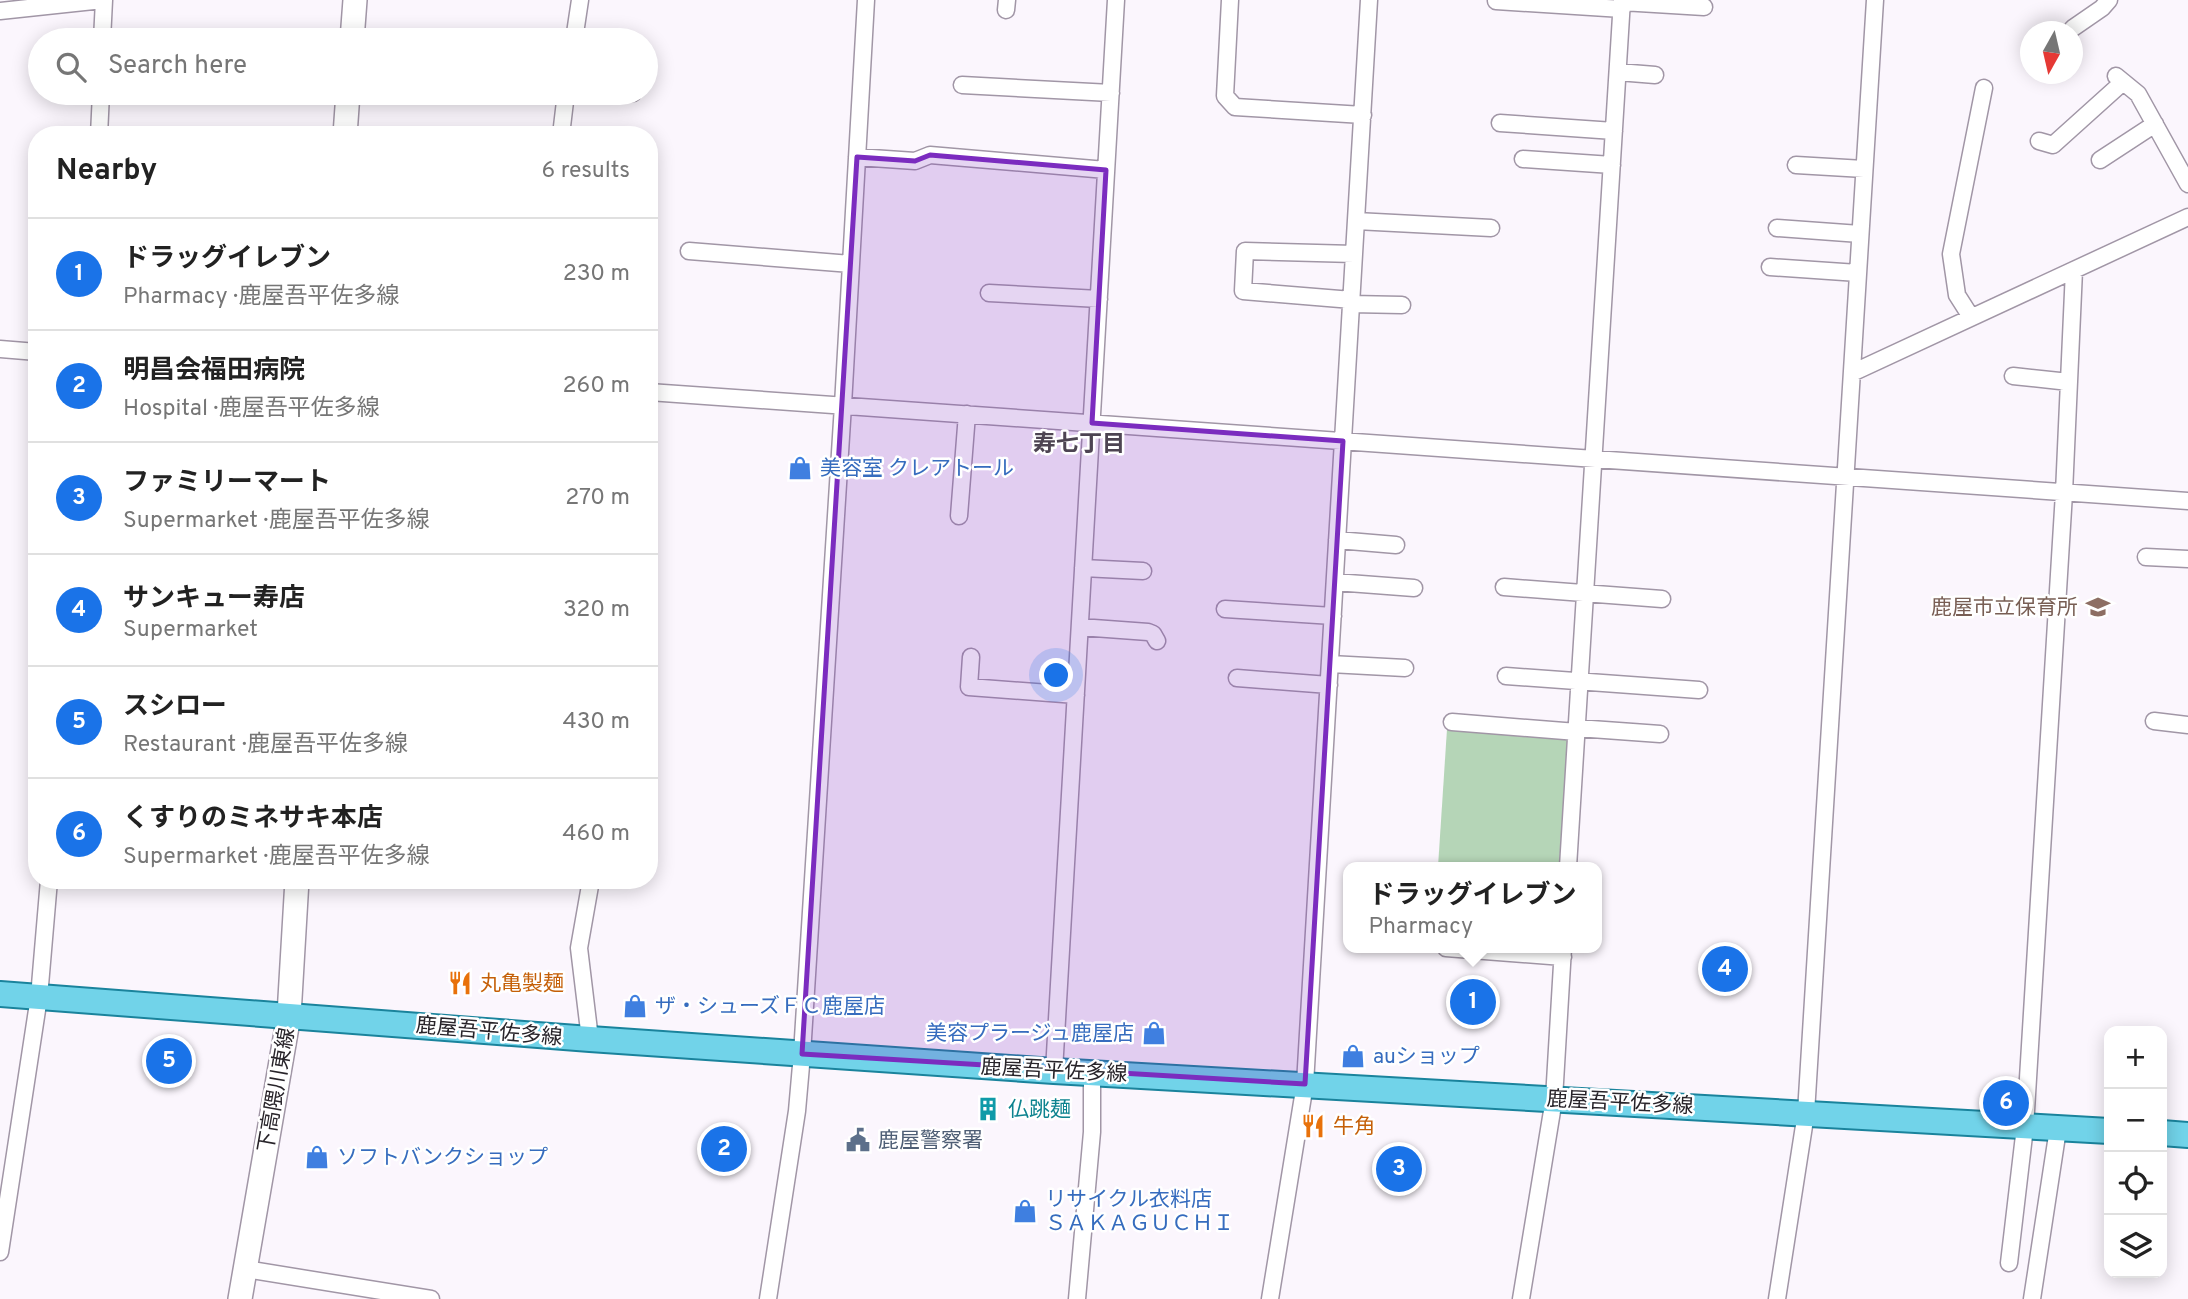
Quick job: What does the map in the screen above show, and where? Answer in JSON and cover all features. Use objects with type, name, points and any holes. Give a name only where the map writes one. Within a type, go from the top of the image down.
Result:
[{"type":"main road","points":[[353,28],[355,0]]},
{"type":"main road","points":[[346,126],[347,105]]},
{"type":"main road","name":"下高隈川東線","points":[[240,1299],[289,1015],[296,889]]},
{"type":"main road","name":"鹿屋吾平佐多線","points":[[0,994],[1054,1071],[2104,1131]]},
{"type":"main road","points":[[2167,1133],[2188,1135]]},
{"type":"street","points":[[576,28],[580,0]]},
{"type":"street","points":[[768,1299],[797,1111],[802,1054],[866,0]]},
{"type":"street","points":[[1054,1071],[1116,0]]},
{"type":"street","points":[[1230,0],[1225,96],[1235,107],[1363,115]]},
{"type":"street","points":[[1270,1299],[1305,1084],[1369,0]]},
{"type":"street","points":[[1777,1299],[1806,1113],[1875,0]]},
{"type":"street","points":[[2083,21],[2109,0]]},
{"type":"street","points":[[1496,1],[1704,7]]},
{"type":"street","points":[[0,11],[107,2],[104,28]]},
{"type":"street","points":[[1568,862],[1622,4]]},
{"type":"street","points":[[1618,72],[1655,75]]},
{"type":"street","points":[[2039,141],[2053,145],[2120,79],[2138,94],[2188,184]]},
{"type":"street","points":[[962,85],[1111,93]]},
{"type":"street","points":[[1971,317],[1957,295],[1951,254],[1984,88]]},
{"type":"street","points":[[99,126],[100,105]]},
{"type":"street","points":[[562,126],[565,105]]},
{"type":"street","points":[[1500,123],[1614,131]]},
{"type":"street","points":[[2100,160],[2155,124]]},
{"type":"street","points":[[857,157],[915,161],[930,155],[1107,170]]},
{"type":"street","points":[[1523,159],[1612,165]]},
{"type":"street","points":[[1797,165],[1864,169]]},
{"type":"street","points":[[1852,373],[2188,217]]},
{"type":"street","points":[[1356,221],[1491,228]]},
{"type":"street","points":[[1777,228],[1860,234]]},
{"type":"street","points":[[689,251],[851,264]]},
{"type":"street","points":[[1354,254],[1245,251],[1243,290],[1402,305]]},
{"type":"street","points":[[1770,267],[1858,273]]},
{"type":"street","points":[[2009,1263],[2025,1126],[2064,493],[2074,270]]},
{"type":"street","points":[[989,293],[1099,299]]},
{"type":"street","points":[[0,349],[28,351]]},
{"type":"street","points":[[2013,376],[2069,382]]},
{"type":"street","points":[[658,393],[2188,501]]},
{"type":"street","points":[[959,516],[967,414]]},
{"type":"street","points":[[1338,540],[1396,545]]},
{"type":"street","points":[[2146,556],[2188,559]]},
{"type":"street","points":[[1083,568],[1143,571]]},
{"type":"street","points":[[1335,582],[1414,588]]},
{"type":"street","points":[[1504,587],[1661,599]]},
{"type":"street","points":[[1225,609],[1333,616]]},
{"type":"street","points":[[1080,627],[1148,632],[1153,634],[1157,641]]},
{"type":"street","points":[[971,657],[970,687],[1076,695]]},
{"type":"street","points":[[1330,664],[1405,668]]},
{"type":"street","points":[[1506,676],[1699,690]]},
{"type":"street","points":[[1237,678],[1329,685]]},
{"type":"street","points":[[1452,722],[1660,734]]},
{"type":"street","points":[[2154,722],[2188,725]]},
{"type":"street","points":[[0,1252],[39,997],[47,889]]},
{"type":"street","points":[[589,889],[579,948],[590,1039]]},
{"type":"street","points":[[1521,1299],[1554,1098],[1563,953]]},
{"type":"street","points":[[1077,1299],[1092,1132],[1092,1072]]},
{"type":"street","points":[[2032,1299],[2058,1129]]},
{"type":"street","points":[[245,1269],[431,1299]]},
{"type":"highlighted area","points":[[930,155],[1106,170],[1092,423],[1343,441],[1305,1084],[802,1054],[857,157],[915,161]]},
{"type":"green space","points":[[1447,729],[1568,737],[1559,862],[1438,862]]},
{"type":"place","name":"美容室 クレアトール","points":[[800,468]]},
{"type":"place","name":"鹿屋市立保育所","points":[[2098,607]]},
{"type":"place","name":"サンキュー寿店","points":[[1725,969]]},
{"type":"place","name":"丸亀製麺","points":[[460,983]]},
{"type":"place","name":"ドラッグイレブン","points":[[1473,1002]]},
{"type":"place","name":"ザ・シューズＦＣ鹿屋店","points":[[635,1006]]},
{"type":"place","name":"美容プラージュ鹿屋店","points":[[1154,1033]]},
{"type":"place","name":"auショップ","points":[[1353,1056]]},
{"type":"place","name":"スシロー","points":[[169,1061]]},
{"type":"place","name":"くすりのミネサキ本店","points":[[2006,1103]]},
{"type":"place","name":"仏跳麺","points":[[988,1109]]},
{"type":"place","name":"牛角","points":[[1313,1126]]},
{"type":"place","name":"鹿屋警察署","points":[[858,1140]]},
{"type":"place","name":"明昌会福田病院","points":[[724,1149]]},
{"type":"place","name":"ソフトバンクショップ","points":[[317,1157]]},
{"type":"place","name":"ファミリーマート","points":[[1399,1169]]},
{"type":"place","name":"リサイクル衣料店 ＳＡＫＡＧＵＣＨＩ","points":[[1025,1211]]},
{"type":"district","name":"寿七丁目","points":[[1079,443]]}]
